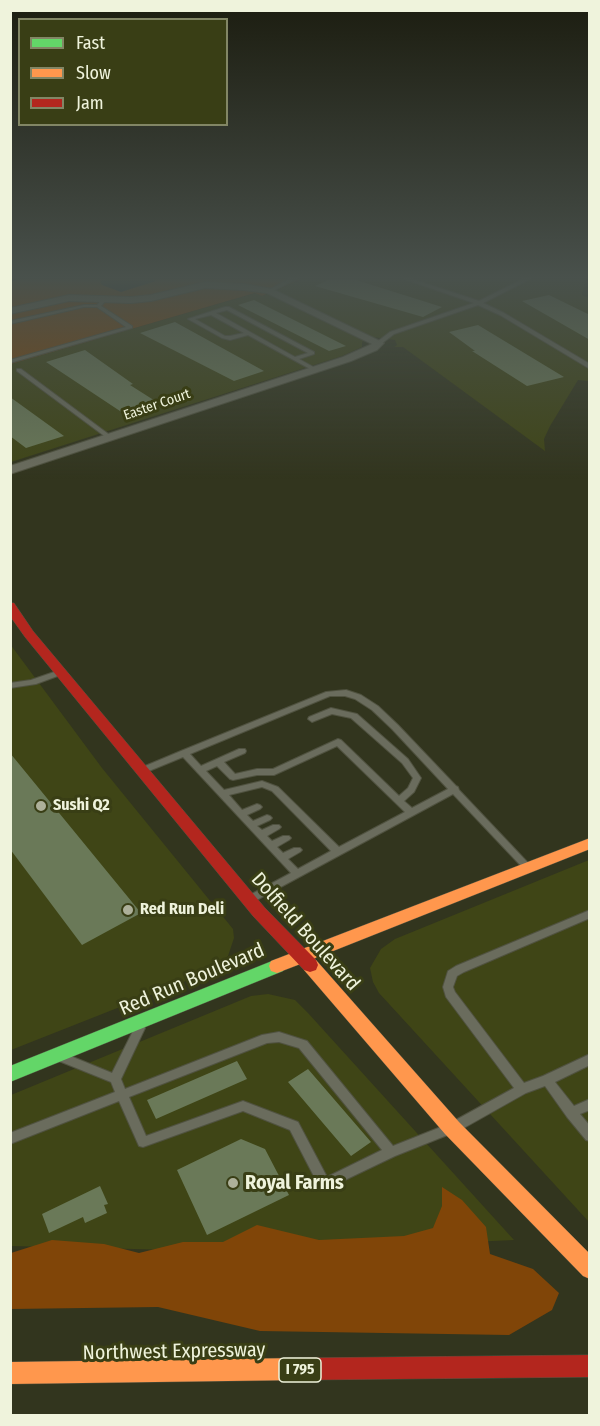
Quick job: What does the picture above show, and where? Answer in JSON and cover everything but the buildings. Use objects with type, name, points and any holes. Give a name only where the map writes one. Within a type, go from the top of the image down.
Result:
[{"type":"main road","name":"Dolfield Boulevard","points":[[10,606],[29,634],[249,901],[301,955],[452,1128],[590,1269]]},
{"type":"main road","name":"Red Run Boulevard","points":[[10,1074],[301,955],[590,843]]},
{"type":"main road","name":"Northwest Expressway","points":[[10,1373],[590,1366]]},
{"type":"street","name":"Easter Court","points":[[10,470],[367,351],[375,346]]},
{"type":"lane","points":[[10,362],[66,346]]},
{"type":"lane","points":[[271,346],[314,369]]},
{"type":"lane","points":[[295,359],[312,353],[298,346]]},
{"type":"lane","points":[[554,346],[590,367]]},
{"type":"lane","points":[[19,370],[109,437]]},
{"type":"lane","points":[[10,686],[33,682],[60,672]]},
{"type":"lane","points":[[140,771],[329,694],[346,693],[358,697],[375,708],[528,867]]},
{"type":"lane","points":[[329,694],[331,711]]},
{"type":"lane","points":[[312,719],[331,711],[354,716],[405,761],[417,778],[411,790],[398,801]]},
{"type":"lane","points":[[218,761],[233,777],[257,772],[274,772],[338,742],[411,813]]},
{"type":"lane","points":[[200,770],[242,751]]},
{"type":"lane","points":[[184,753],[297,874]]},
{"type":"lane","points":[[222,794],[262,784],[275,789],[338,852]]},
{"type":"lane","points":[[249,901],[454,789]]},
{"type":"lane","points":[[271,800],[282,795]]},
{"type":"lane","points":[[282,811],[292,806]]},
{"type":"lane","points":[[241,814],[257,807]]},
{"type":"lane","points":[[292,820],[301,815]]},
{"type":"lane","points":[[251,825],[267,818]]},
{"type":"lane","points":[[302,831],[312,826]]},
{"type":"lane","points":[[261,835],[276,827]]},
{"type":"lane","points":[[313,842],[323,837]]},
{"type":"lane","points":[[271,846],[286,838]]},
{"type":"lane","points":[[282,858],[297,850]]},
{"type":"lane","points":[[522,1089],[450,994],[448,987],[452,974],[590,914]]},
{"type":"lane","points":[[115,1079],[134,1036],[144,1021]]},
{"type":"lane","points":[[10,1139],[266,1038],[279,1037],[303,1044],[391,1152]]},
{"type":"lane","points":[[58,1055],[115,1079],[143,1142],[243,1106],[294,1126],[324,1184],[391,1152],[452,1128],[522,1089],[547,1080],[590,1059]]},
{"type":"lane","points":[[547,1080],[590,1136]]},
{"type":"lane","points":[[571,1113],[590,1104]]},
{"type":"shaded area","points":[[11,346],[74,346],[11,364]]},
{"type":"shaded area","points":[[75,346],[362,346],[342,356],[11,462],[11,364]]},
{"type":"shaded area","points":[[589,346],[589,381],[578,380],[550,426],[544,439],[545,451],[403,347],[394,347]]},
{"type":"shaded area","points":[[10,644],[102,768],[233,929],[234,938],[228,956],[206,973],[11,1050]]},
{"type":"shaded area","points":[[589,860],[589,1222],[379,993],[373,982],[370,968],[381,949],[395,939]]},
{"type":"shaded area","points":[[268,994],[295,1000],[308,1013],[514,1240],[256,1252],[11,1246],[11,1095],[251,996]]},
{"type":"shaded area","points":[[442,1187],[462,1200],[486,1227],[490,1254],[533,1269],[559,1293],[552,1310],[509,1335],[260,1331],[158,1307],[11,1309],[11,1253],[52,1240],[104,1244],[139,1253],[183,1242],[223,1242],[257,1225],[319,1240],[404,1236],[433,1228],[442,1206]]},
{"type":"traffic: fast","points":[[10,1074],[277,966]]},
{"type":"traffic: slow","points":[[277,966],[590,843]]},
{"type":"traffic: slow","points":[[310,965],[452,1128],[590,1269]]},
{"type":"traffic: slow","points":[[10,1373],[301,1369]]},
{"type":"traffic: jam","points":[[10,606],[29,634],[259,912],[310,965]]},
{"type":"traffic: jam","points":[[301,1369],[590,1366]]},
{"type":"place","name":"Sushi Q2","points":[[41,806]]},
{"type":"place","name":"Red Run Deli","points":[[128,910]]},
{"type":"place","name":"Royal Farms","points":[[233,1183]]}]
